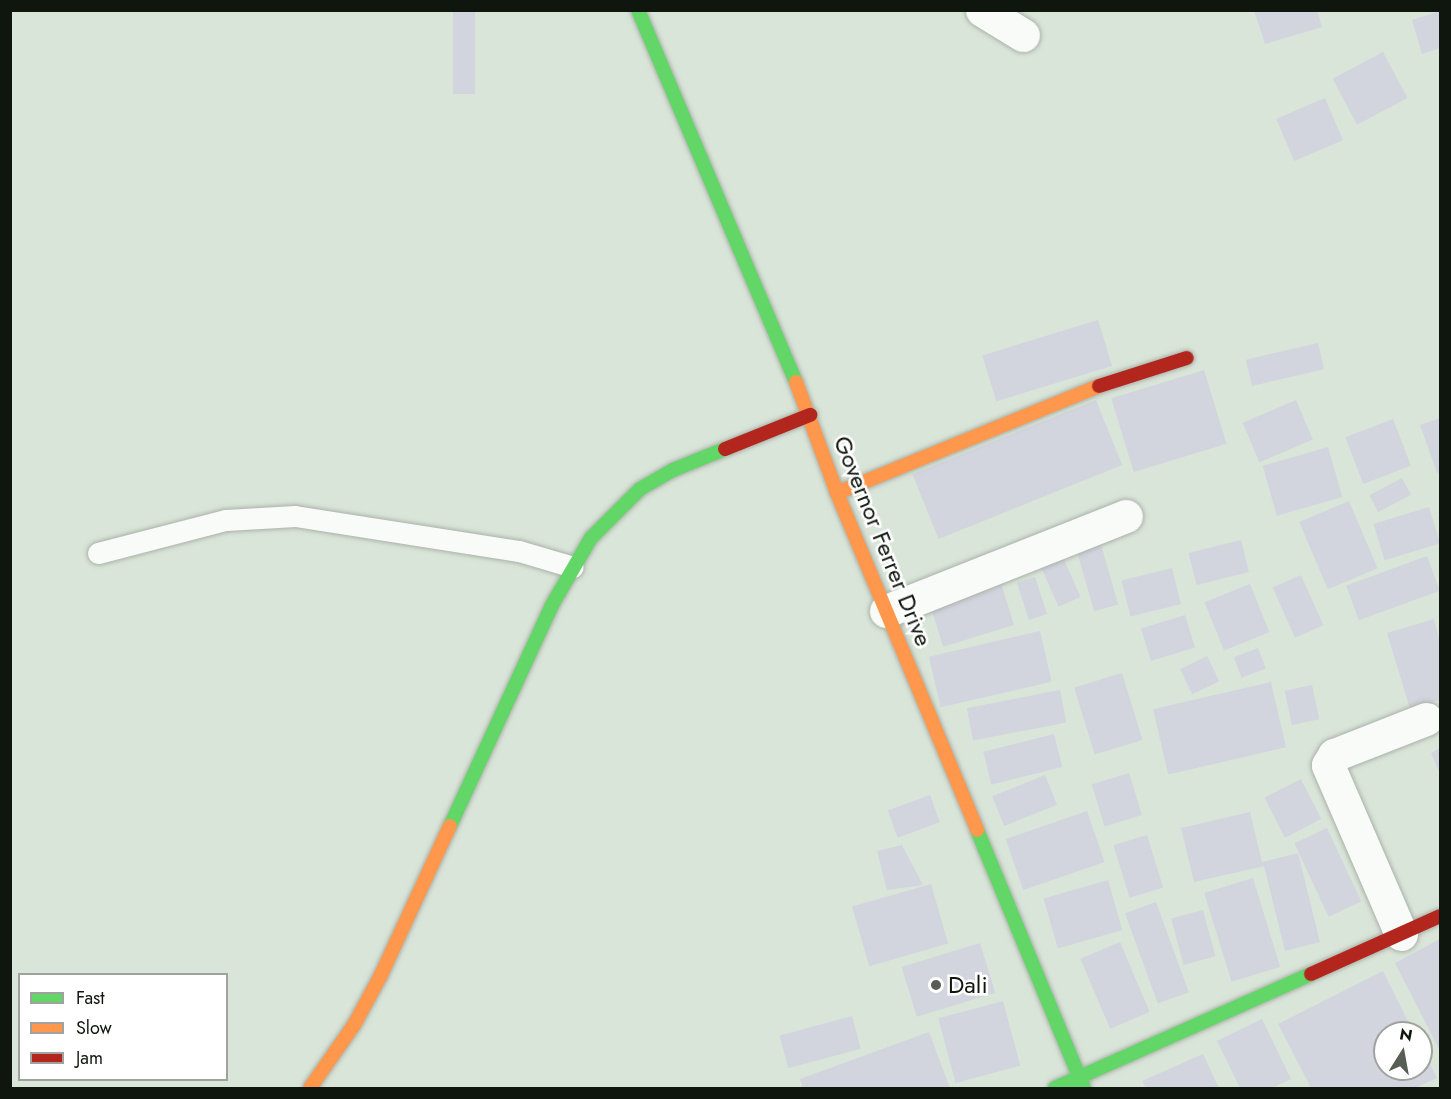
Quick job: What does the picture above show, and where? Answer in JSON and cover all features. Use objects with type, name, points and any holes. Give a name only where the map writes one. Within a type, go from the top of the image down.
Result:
[{"type":"street","name":"Governor Ferrer Drive","points":[[638,10],[810,416],[837,494],[1082,1084]]},
{"type":"street","points":[[982,10],[1023,35]]},
{"type":"street","points":[[837,494],[1096,387],[1187,358]]},
{"type":"street","points":[[310,1089],[354,1025],[381,975],[573,567],[612,513],[640,489],[673,470],[810,416]]},
{"type":"street","points":[[886,611],[1126,516]]},
{"type":"street","points":[[1401,934],[1328,765],[1334,755],[1426,719]]},
{"type":"street","points":[[1055,1089],[1082,1084],[1440,916]]},
{"type":"lane","points":[[98,553],[226,520],[295,516],[519,551],[573,567]]},
{"type":"building","points":[[453,10],[475,10],[475,94],[453,94]]},
{"type":"building","points":[[1254,10],[1317,10],[1322,27],[1265,44]]},
{"type":"building","points":[[1440,11],[1440,48],[1422,54],[1412,20]]},
{"type":"building","points":[[1383,52],[1407,98],[1357,125],[1333,79]]},
{"type":"building","points":[[1325,98],[1343,140],[1294,161],[1276,119]]},
{"type":"building","points":[[1098,320],[1112,366],[996,401],[982,355]]},
{"type":"building","points":[[1318,343],[1324,369],[1252,386],[1246,360]]},
{"type":"building","points":[[1204,370],[1227,444],[1134,472],[1111,398]]},
{"type":"building","points":[[1096,400],[1122,465],[939,539],[912,474]]},
{"type":"building","points":[[1296,400],[1313,440],[1259,462],[1243,423]]},
{"type":"building","points":[[1440,418],[1440,472],[1437,473],[1420,425]]},
{"type":"building","points":[[1393,419],[1411,466],[1363,484],[1345,437]]},
{"type":"building","points":[[1328,447],[1342,497],[1277,516],[1263,466]]},
{"type":"building","points":[[1402,478],[1411,495],[1378,512],[1369,495]]},
{"type":"building","points":[[1349,501],[1378,568],[1328,589],[1299,522]]},
{"type":"building","points":[[1429,507],[1440,543],[1385,560],[1374,524]]},
{"type":"building","points":[[1241,540],[1249,572],[1197,585],[1189,553]]},
{"type":"building","points":[[1100,541],[1118,604],[1094,611],[1076,548]]},
{"type":"building","points":[[1057,544],[1081,597],[1059,607],[1035,554]]},
{"type":"building","points":[[1427,556],[1440,591],[1359,620],[1346,585]]},
{"type":"building","points":[[1172,568],[1181,604],[1130,616],[1122,581]]},
{"type":"building","points":[[1301,575],[1323,625],[1295,638],[1273,588]]},
{"type":"building","points":[[1035,577],[1047,614],[1029,620],[1017,583]]},
{"type":"building","points":[[1001,583],[1014,625],[943,647],[930,605]]},
{"type":"building","points":[[1250,584],[1269,632],[1224,651],[1205,602]]},
{"type":"building","points":[[1185,615],[1195,648],[1151,661],[1141,628]]},
{"type":"building","points":[[1434,619],[1440,642],[1440,700],[1410,709],[1387,633]]},
{"type":"building","points":[[1040,631],[1052,682],[941,707],[929,657]]},
{"type":"building","points":[[1258,648],[1266,669],[1242,678],[1234,657]]},
{"type":"building","points":[[1207,656],[1219,681],[1192,694],[1180,669]]},
{"type":"building","points":[[1122,673],[1142,740],[1095,755],[1074,688]]},
{"type":"building","points":[[1271,682],[1286,747],[1168,775],[1153,709]]},
{"type":"building","points":[[1312,685],[1319,719],[1292,725],[1285,691]]},
{"type":"building","points":[[1060,690],[1066,722],[973,741],[967,708]]},
{"type":"building","points":[[1054,734],[1062,767],[991,785],[983,752]]},
{"type":"building","points":[[1440,748],[1440,774],[1431,753]]},
{"type":"building","points":[[1129,773],[1142,815],[1105,826],[1092,784]]},
{"type":"building","points":[[1045,775],[1057,805],[1004,826],[992,796]]},
{"type":"building","points":[[1301,779],[1321,819],[1285,838],[1264,798]]},
{"type":"building","points":[[930,795],[940,822],[898,838],[888,810]]},
{"type":"building","points":[[1087,811],[1105,862],[1023,890],[1006,839]]},
{"type":"building","points":[[1250,812],[1262,862],[1298,853],[1320,942],[1285,951],[1264,866],[1194,882],[1181,828]]},
{"type":"building","points":[[1327,828],[1361,901],[1329,917],[1294,843]]},
{"type":"building","points":[[1147,835],[1163,888],[1130,898],[1114,845]]},
{"type":"building","points":[[902,845],[923,885],[887,890],[877,851]]},
{"type":"building","points":[[1253,878],[1280,967],[1231,982],[1204,893]]},
{"type":"building","points":[[1108,880],[1122,930],[1058,948],[1044,898]]},
{"type":"building","points":[[931,884],[948,944],[869,966],[852,907]]},
{"type":"building","points":[[1156,902],[1189,992],[1158,1003],[1125,913]]},
{"type":"building","points":[[1203,910],[1215,956],[1184,965],[1171,919]]},
{"type":"building","points":[[1440,939],[1440,1051],[1433,1037],[1433,1021],[1425,1021],[1395,963]]},
{"type":"building","points":[[1120,942],[1150,1012],[1110,1029],[1080,959]]},
{"type":"building","points":[[980,943],[995,993],[917,1017],[902,967]]},
{"type":"building","points":[[1383,971],[1408,1021],[1373,1021],[1373,1081],[1430,1081],[1415,1088],[1311,1088],[1278,1024]]},
{"type":"building","points":[[1003,1001],[1020,1066],[956,1083],[938,1018]]},
{"type":"building","points":[[852,1016],[861,1049],[788,1068],[780,1035]]},
{"type":"building","points":[[1262,1019],[1291,1079],[1272,1088],[1240,1088],[1217,1041]]},
{"type":"building","points":[[929,1032],[950,1088],[803,1088],[800,1079]]},
{"type":"building","points":[[1203,1054],[1219,1088],[1146,1088],[1142,1081]]},
{"type":"traffic: fast","points":[[638,10],[796,382]]},
{"type":"traffic: fast","points":[[450,826],[552,605],[591,538],[640,489],[673,470],[725,449]]},
{"type":"traffic: fast","points":[[977,830],[1084,1088]]},
{"type":"traffic: fast","points":[[1055,1088],[1311,974]]},
{"type":"traffic: slow","points":[[796,382],[837,493],[977,830]]},
{"type":"traffic: slow","points":[[837,493],[1099,386]]},
{"type":"traffic: slow","points":[[310,1088],[354,1025],[381,975],[450,826]]},
{"type":"traffic: jam","points":[[1099,386],[1187,358]]},
{"type":"traffic: jam","points":[[725,449],[810,415]]},
{"type":"traffic: jam","points":[[1311,974],[1440,916]]},
{"type":"place","name":"Dali","points":[[936,985]]}]
